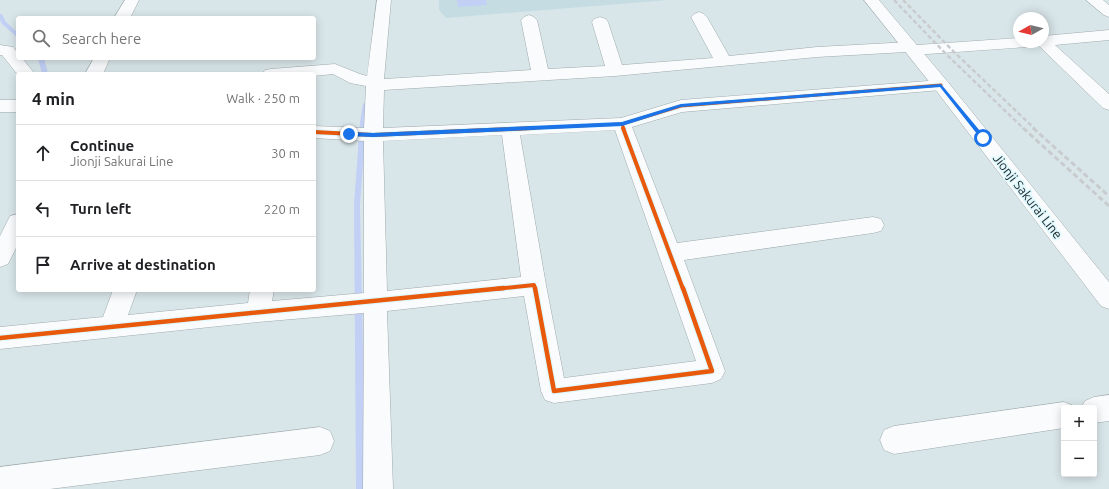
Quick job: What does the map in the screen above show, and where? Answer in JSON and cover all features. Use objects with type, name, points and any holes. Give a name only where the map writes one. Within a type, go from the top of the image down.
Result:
[{"type":"street","points":[[123,16],[132,0]]},
{"type":"street","points":[[378,489],[364,303],[363,135],[370,82],[384,0]]},
{"type":"street","name":"Jionji Sakurai Line","points":[[871,0],[912,49],[1109,299]]},
{"type":"street","points":[[1093,0],[1109,12]]},
{"type":"street","points":[[699,17],[723,61]]},
{"type":"street","points":[[529,20],[541,75]]},
{"type":"street","points":[[600,22],[615,71]]},
{"type":"street","points":[[1049,40],[1109,34]]},
{"type":"street","points":[[297,72],[335,69],[370,82],[615,71],[817,52],[912,49],[1013,43]]},
{"type":"street","points":[[1049,47],[1109,104]]},
{"type":"street","points":[[0,50],[8,50],[24,72]]},
{"type":"street","points":[[95,72],[101,60]]},
{"type":"street","points":[[316,132],[363,135],[622,124],[681,106],[941,86]]},
{"type":"street","points":[[0,106],[16,106]]},
{"type":"street","points":[[510,129],[534,285],[554,391],[712,371],[622,124]]},
{"type":"street","points":[[670,253],[873,225]]},
{"type":"street","points":[[0,258],[16,226]]},
{"type":"street","points":[[0,338],[112,327],[260,301],[364,303],[534,285]]},
{"type":"street","points":[[112,327],[124,292]]},
{"type":"street","points":[[1097,410],[1109,408]]},
{"type":"street","points":[[894,440],[1061,415]]},
{"type":"street","points":[[0,481],[320,441]]},
{"type":"shaded area","points":[[439,0],[669,0],[446,18],[439,10]]},
{"type":"water","points":[[457,0],[486,0],[487,5],[458,7]]},
{"type":"waterway","points":[[0,15],[4,23],[16,34]]},
{"type":"waterway","points":[[42,60],[44,72]]},
{"type":"waterway","points":[[361,489],[357,205],[363,122],[366,104]]},
{"type":"railway","points":[[894,0],[946,54],[1024,129]]},
{"type":"railway","points":[[903,0],[953,51],[1035,129]]},
{"type":"railway","points":[[1023,128],[1109,206]]},
{"type":"railway","points":[[1033,128],[1109,196]]},
{"type":"cycle path","points":[[316,132],[373,135],[622,124],[681,106],[941,85]]},
{"type":"cycle path","points":[[0,338],[258,312],[376,302],[534,285],[554,391],[712,371],[622,124]]},
{"type":"route","points":[[349,134],[373,135],[622,124],[681,106],[941,86],[983,138]]}]
